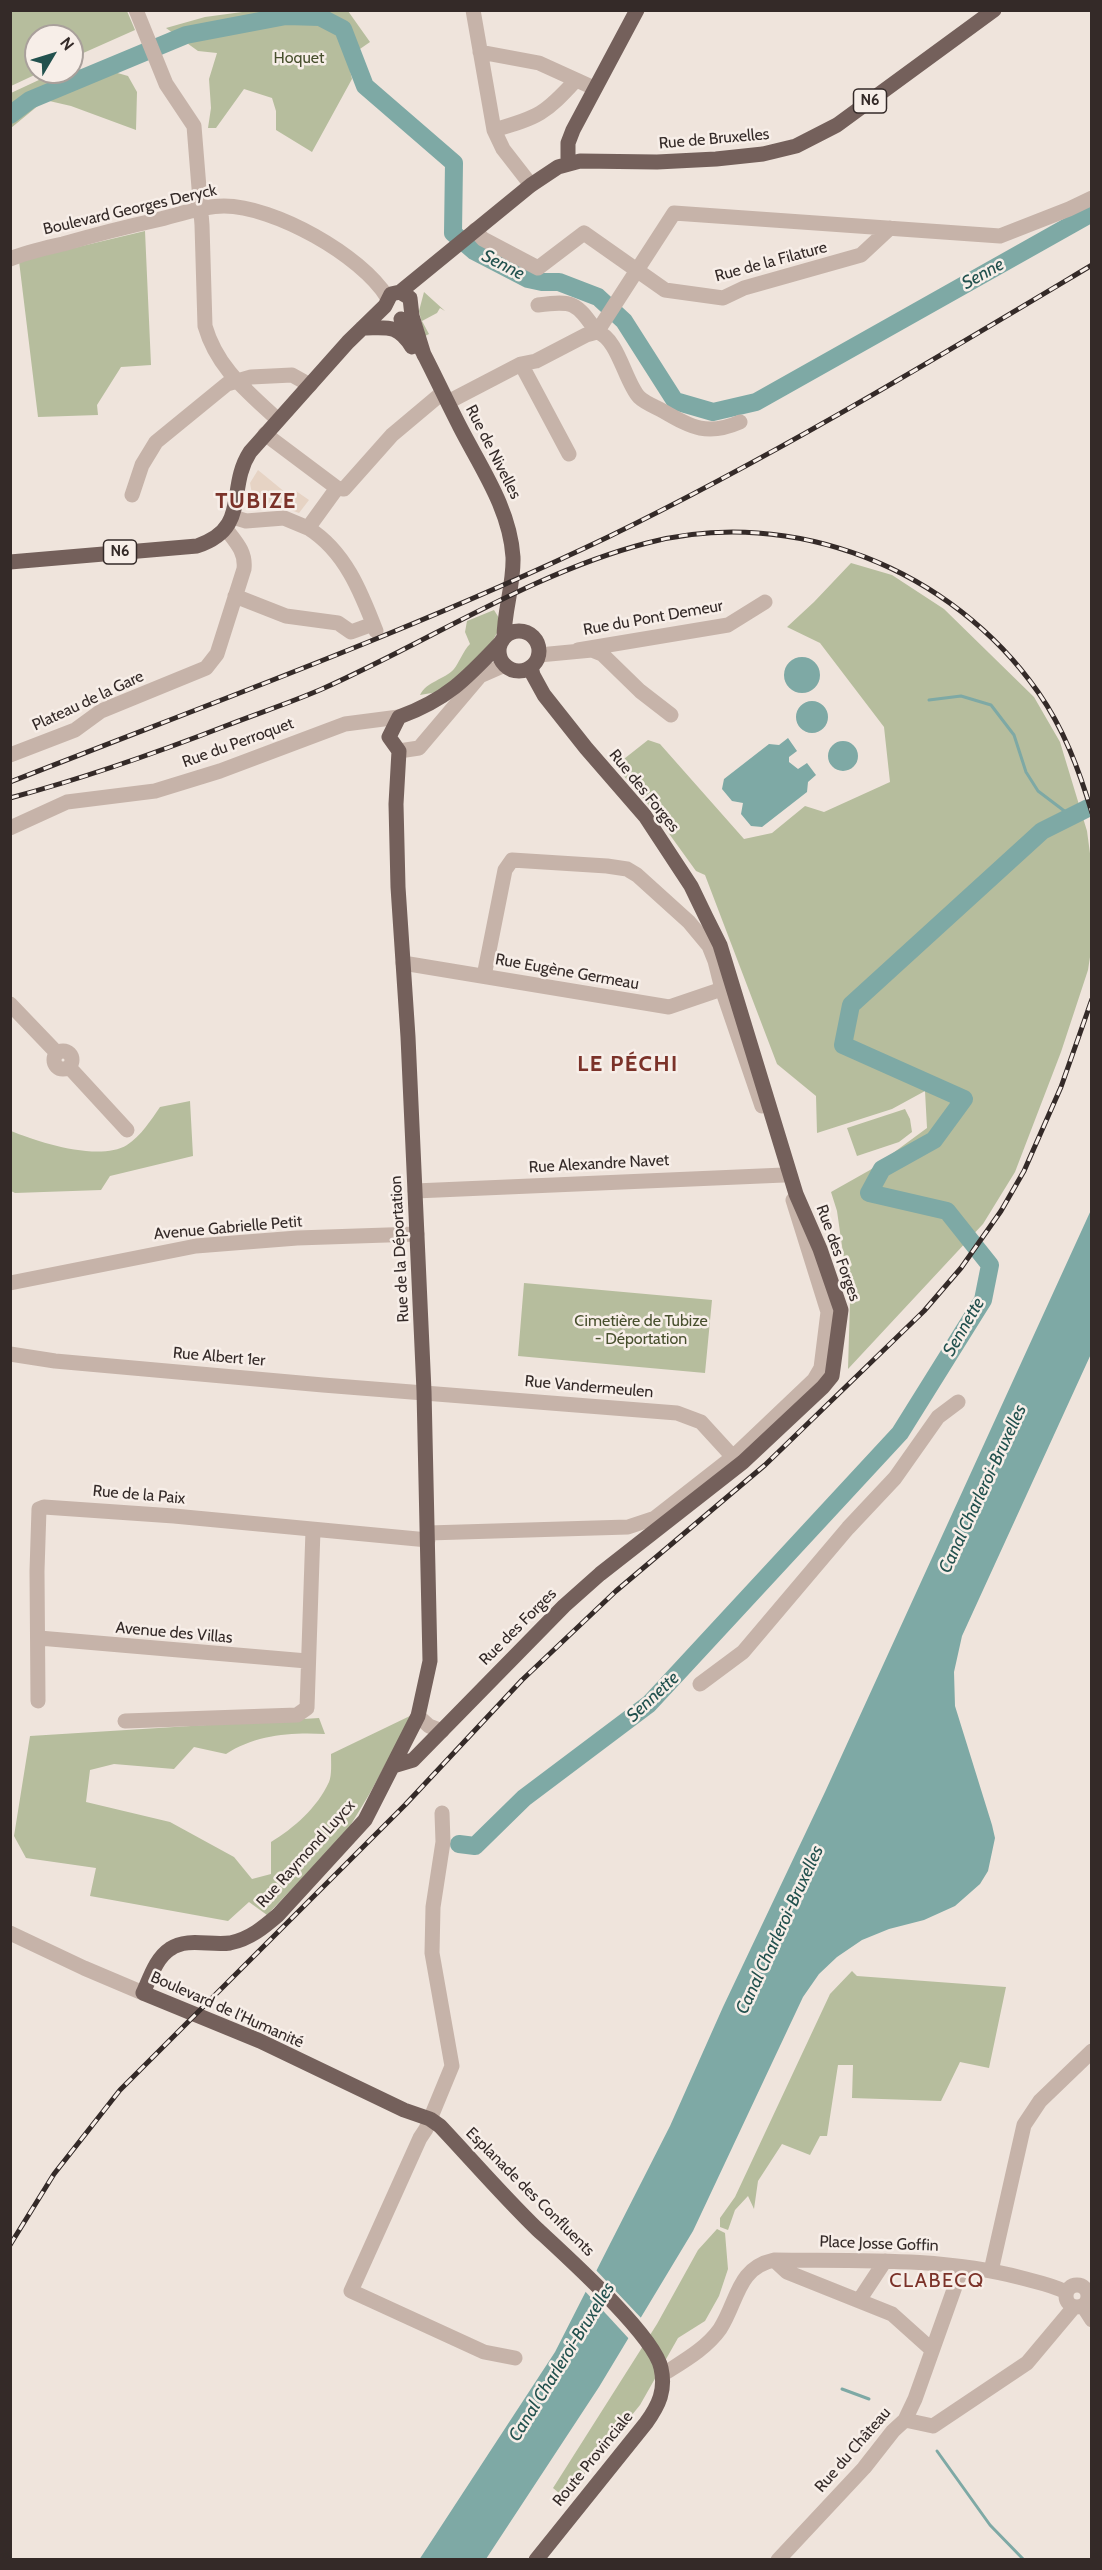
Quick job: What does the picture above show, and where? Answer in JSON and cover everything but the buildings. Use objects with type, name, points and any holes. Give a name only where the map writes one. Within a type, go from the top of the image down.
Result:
[{"type":"main road","points":[[568,164],[568,143],[573,130],[637,10]]},
{"type":"main road","name":"Rue de Bruxelles","points":[[396,302],[452,248],[548,172],[580,161],[657,162],[716,159],[763,154],[796,146],[837,124],[994,10]]},
{"type":"main road","points":[[229,523],[243,464],[265,434],[364,326],[396,302]]},
{"type":"main road","name":"Rue de Nivelles","points":[[396,302],[501,506],[513,554],[509,606],[504,621],[503,639]]},
{"type":"main road","points":[[364,326],[389,327],[409,341],[416,352],[424,355]]},
{"type":"main road","name":"N6","points":[[10,562],[197,546],[208,542],[229,523]]},
{"type":"main road","points":[[503,639],[500,654],[505,665],[518,670],[535,661],[537,642],[518,624],[509,606]]},
{"type":"main road","points":[[399,751],[389,737],[399,717],[441,699],[471,674],[503,639],[514,631],[527,632]]},
{"type":"main road","name":"Rue des Forges","points":[[393,1766],[413,1760],[564,1606],[600,1574],[744,1462],[781,1428],[832,1376],[835,1359],[841,1310],[838,1298],[789,1171],[720,945],[691,886],[651,826],[544,696],[533,675],[535,661]]},
{"type":"main road","name":"Rue de la Déportation","points":[[399,751],[396,804],[398,887],[417,1234],[428,1536],[430,1660],[418,1716]]},
{"type":"main road","name":"Rue Raymond Luycx","points":[[143,1993],[161,1957],[171,1948],[202,1942],[229,1943],[251,1936],[265,1926],[364,1820],[418,1716]]},
{"type":"main road","name":"Boulevard de l'Humanité","points":[[143,1993],[260,2041],[410,2113],[430,2119]]},
{"type":"main road","name":"Esplanade des Confluents","points":[[430,2119],[440,2126],[537,2229],[573,2262],[651,2346]]},
{"type":"main road","name":"Route Provinciale","points":[[536,2559],[659,2405],[663,2388],[661,2367],[651,2346]]},
{"type":"street","points":[[136,10],[166,84],[194,126],[201,209],[205,326],[209,341],[235,381],[278,420]]},
{"type":"street","points":[[473,10],[494,130],[503,149],[531,185]]},
{"type":"street","points":[[480,52],[539,63],[594,88]]},
{"type":"street","points":[[494,130],[538,116],[576,80]]},
{"type":"street","name":"Rue de la Filature","points":[[638,270],[674,213],[1000,236],[1092,198]]},
{"type":"street","name":"Boulevard Georges Deryck","points":[[10,259],[201,209],[224,206],[250,208],[278,218],[340,251],[364,268],[396,302]]},
{"type":"street","name":"Rue de la Filature","points":[[473,231],[483,239],[538,268],[584,233],[665,290],[694,296],[723,298],[744,288],[861,255],[890,228]]},
{"type":"street","points":[[265,434],[337,488],[344,489],[392,435],[445,398],[521,364],[536,361],[601,326],[638,270]]},
{"type":"street","points":[[538,305],[564,301],[580,308],[601,326],[639,397],[687,425],[721,430],[740,422]]},
{"type":"street","points":[[521,364],[568,454]]},
{"type":"street","points":[[132,495],[142,465],[156,442],[226,384],[292,375],[310,385]]},
{"type":"street","points":[[308,528],[337,488]]},
{"type":"street","points":[[229,523],[284,518],[308,528],[325,540],[351,574],[374,627],[351,632],[338,623],[286,616],[235,596]]},
{"type":"street","name":"Plateau de la Gare","points":[[10,755],[75,730],[101,711],[206,668],[217,654],[245,559],[229,523]]},
{"type":"street","name":"Rue du Pont Demeur","points":[[535,661],[578,650],[728,625],[765,602]]},
{"type":"street","name":"Rue du Pont Demeur","points":[[578,650],[592,650],[602,654],[640,691],[670,715]]},
{"type":"street","points":[[399,751],[419,748],[480,676],[505,665]]},
{"type":"street","name":"Rue du Perroquet","points":[[10,828],[67,802],[155,791],[220,771],[345,724],[399,717]]},
{"type":"street","points":[[369,721],[380,725],[389,737]]},
{"type":"street","name":"Rue des Forges","points":[[428,1536],[628,1527],[655,1518],[733,1457],[814,1380],[821,1368],[828,1312],[722,989],[715,961],[709,946],[689,922],[637,875],[627,869],[517,859],[508,864],[505,870],[484,976]]},
{"type":"street","points":[[715,961],[720,945]]},
{"type":"street","name":"Rue Eugène Germeau","points":[[403,963],[669,1007],[722,989]]},
{"type":"street","points":[[10,1004],[57,1053],[63,1051],[69,1053],[72,1058],[69,1067],[127,1130]]},
{"type":"street","name":"Rue Alexandre Navet","points":[[415,1191],[784,1175]]},
{"type":"street","name":"Avenue Gabrielle Petit","points":[[10,1283],[196,1246],[297,1238],[417,1234]]},
{"type":"street","name":"Rue Albert 1er","points":[[10,1354],[55,1361],[323,1385],[424,1391]]},
{"type":"street","name":"Rue Vandermeulen","points":[[424,1391],[677,1413],[702,1422],[733,1457]]},
{"type":"street","points":[[700,1684],[743,1652],[848,1528],[895,1478],[938,1417],[958,1402]]},
{"type":"street","name":"Rue de la Paix","points":[[38,1701],[39,1509],[44,1507],[94,1509],[313,1530],[428,1536]]},
{"type":"street","points":[[648,1537],[655,1518]]},
{"type":"street","points":[[125,1721],[297,1715],[307,1708],[313,1530]]},
{"type":"street","name":"Avenue des Villas","points":[[39,1638],[307,1661]]},
{"type":"street","points":[[418,1716],[429,1726],[442,1731]]},
{"type":"street","points":[[442,1813],[442,1842],[433,1907],[432,1953],[452,2066],[351,2291],[484,2352],[515,2358]]},
{"type":"street","name":"Boulevard de l'Humanité","points":[[10,1933],[143,1993]]},
{"type":"street","points":[[991,2271],[1024,2125],[1040,2102],[1092,2051]]},
{"type":"street","points":[[662,2375],[707,2344],[720,2328],[749,2271],[774,2259],[787,2272],[860,2299],[892,2314],[931,2349],[962,2267]]},
{"type":"street","name":"Place Josse Goffin","points":[[774,2259],[918,2261],[991,2271],[1082,2293]]},
{"type":"street","points":[[860,2299],[885,2261]]},
{"type":"street","points":[[1082,2293],[1092,2320]]},
{"type":"street","points":[[905,2420],[933,2426],[1027,2364],[1082,2293]]},
{"type":"street","name":"Rue du Château","points":[[778,2559],[864,2468],[893,2431],[905,2420],[915,2399],[931,2349]]},
{"type":"green space","name":"Hoquet","points":[[257,10],[348,11],[370,42],[347,58],[352,79],[312,152],[276,130],[276,111],[272,98],[244,89],[216,128],[208,128],[211,108],[209,79],[217,53],[198,51],[166,28],[205,17]]},
{"type":"green space","points":[[10,11],[127,11],[135,30],[84,53],[84,24],[24,24],[24,80],[11,86]]},
{"type":"green space","points":[[84,70],[114,72],[128,76],[137,92],[136,130],[71,106],[45,100],[11,128],[11,93],[30,84],[84,84]]},
{"type":"green space","points":[[145,231],[151,365],[121,367],[97,405],[98,415],[38,417],[19,261]]},
{"type":"green space","points":[[424,292],[445,311],[440,308],[437,313],[422,321],[429,334],[425,336],[419,311]]},
{"type":"green space","points":[[851,563],[892,575],[944,609],[1034,697],[1060,742],[1087,831],[1091,861],[1092,944],[1088,970],[1061,1052],[1015,1172],[983,1224],[848,1369],[850,1302],[837,1211],[831,1192],[870,1170],[927,1128],[925,1091],[892,1109],[817,1133],[816,1096],[777,1064],[705,875],[696,871],[644,799],[615,766],[648,740],[660,744],[744,839],[772,833],[805,806],[824,812],[890,782],[884,727],[820,643],[787,627]]},
{"type":"green space","points":[[494,610],[499,618],[497,633],[491,644],[443,691],[420,695],[427,687],[450,673],[470,644],[465,632],[467,621]]},
{"type":"green space","points":[[190,1101],[193,1156],[110,1176],[101,1190],[15,1193],[11,1191],[11,1131],[52,1145],[85,1151],[115,1150],[127,1145],[137,1137],[160,1107]]},
{"type":"green space","points":[[905,1109],[910,1119],[912,1132],[899,1142],[857,1156],[847,1128]]},
{"type":"green space","name":"Cimetière de Tubize - Déportation","points":[[524,1283],[712,1300],[705,1373],[518,1356]]},
{"type":"green space","points":[[412,1715],[347,1831],[267,1915],[249,1902],[228,1921],[90,1896],[96,1868],[26,1858],[14,1836],[30,1736],[319,1718],[325,1734],[274,1736],[249,1743],[226,1754],[194,1747],[174,1769],[114,1764],[90,1770],[86,1802],[170,1822],[234,1857],[252,1879],[271,1874],[271,1842],[296,1824],[318,1800],[330,1779],[331,1754]]},
{"type":"green space","points":[[852,1971],[857,1976],[1006,1987],[989,2068],[960,2062],[941,2101],[852,2098],[853,2065],[838,2065],[827,2136],[820,2136],[810,2155],[782,2144],[758,2181],[754,2209],[748,2196],[735,2210],[728,2230],[720,2227],[720,2218],[735,2197],[830,1994]]},
{"type":"green space","points":[[717,2229],[725,2233],[728,2269],[719,2296],[705,2321],[678,2338],[640,2405],[565,2498],[553,2488],[657,2324],[698,2250]]},
{"type":"shaded area","points":[[258,470],[286,493],[293,495],[296,491],[309,500],[299,513],[277,505],[254,505],[250,483]]},
{"type":"water","points":[[802,657],[815,662],[820,675],[815,688],[802,693],[789,688],[784,675],[789,662]]},
{"type":"water","points":[[812,701],[823,706],[828,717],[823,728],[812,733],[801,728],[796,717],[801,706]]},
{"type":"water","points":[[788,738],[797,751],[789,757],[789,762],[798,769],[807,763],[816,775],[808,782],[807,792],[762,827],[751,826],[741,814],[743,803],[732,801],[722,789],[724,779],[769,744],[779,745]]},
{"type":"water","points":[[843,741],[854,745],[858,756],[854,767],[843,771],[832,767],[828,756],[832,745]]},
{"type":"water","name":"Canal Charleroi-Bruxelles","points":[[1091,1210],[1091,1354],[962,1636],[954,1672],[955,1706],[995,1838],[988,1871],[980,1884],[955,1906],[924,1920],[889,1929],[862,1940],[837,1957],[819,1974],[803,1997],[693,2231],[599,2387],[486,2559],[419,2560],[555,2352],[670,2126]]},
{"type":"pier","points":[[594,2268],[643,2320],[631,2341],[583,2289]]},
{"type":"waterway","name":"Senne","points":[[10,115],[30,100],[186,35],[286,16],[320,17],[343,29],[365,86],[454,163],[453,233],[474,251],[528,279],[559,282],[598,297],[624,321],[675,401],[713,412],[756,402],[1092,213]]},
{"type":"waterway","points":[[929,700],[961,696],[991,705],[1014,735],[1026,772],[1038,791],[1071,816]]},
{"type":"waterway","name":"Sennette","points":[[459,1844],[475,1846],[524,1798],[649,1704],[900,1433],[983,1300],[990,1265],[947,1211],[869,1193],[882,1169],[934,1140],[964,1099],[843,1045],[851,1005],[1042,831],[1092,806]]},
{"type":"waterway","points":[[842,2389],[869,2399]]},
{"type":"waterway","points":[[937,2451],[990,2525],[1024,2560]]},
{"type":"railway","points":[[10,782],[387,635],[608,537],[792,440],[1092,265]]},
{"type":"railway","points":[[10,798],[147,755],[311,694],[522,590],[604,556],[647,543],[702,533],[758,533],[812,541],[865,557],[915,581],[961,611],[1002,649],[1038,692],[1056,720],[1070,750],[1092,813]]},
{"type":"railway","points":[[10,2245],[54,2174],[120,2090],[405,1805],[522,1680],[616,1591],[765,1465],[924,1311],[961,1268],[1001,1211],[1024,1171],[1061,1087],[1092,999]]},
{"type":"district","name":"TUBIZE","points":[[256,502]]},
{"type":"district","name":"LE PÉCHI","points":[[628,1065]]},
{"type":"district","name":"CLABECQ","points":[[937,2281]]}]
